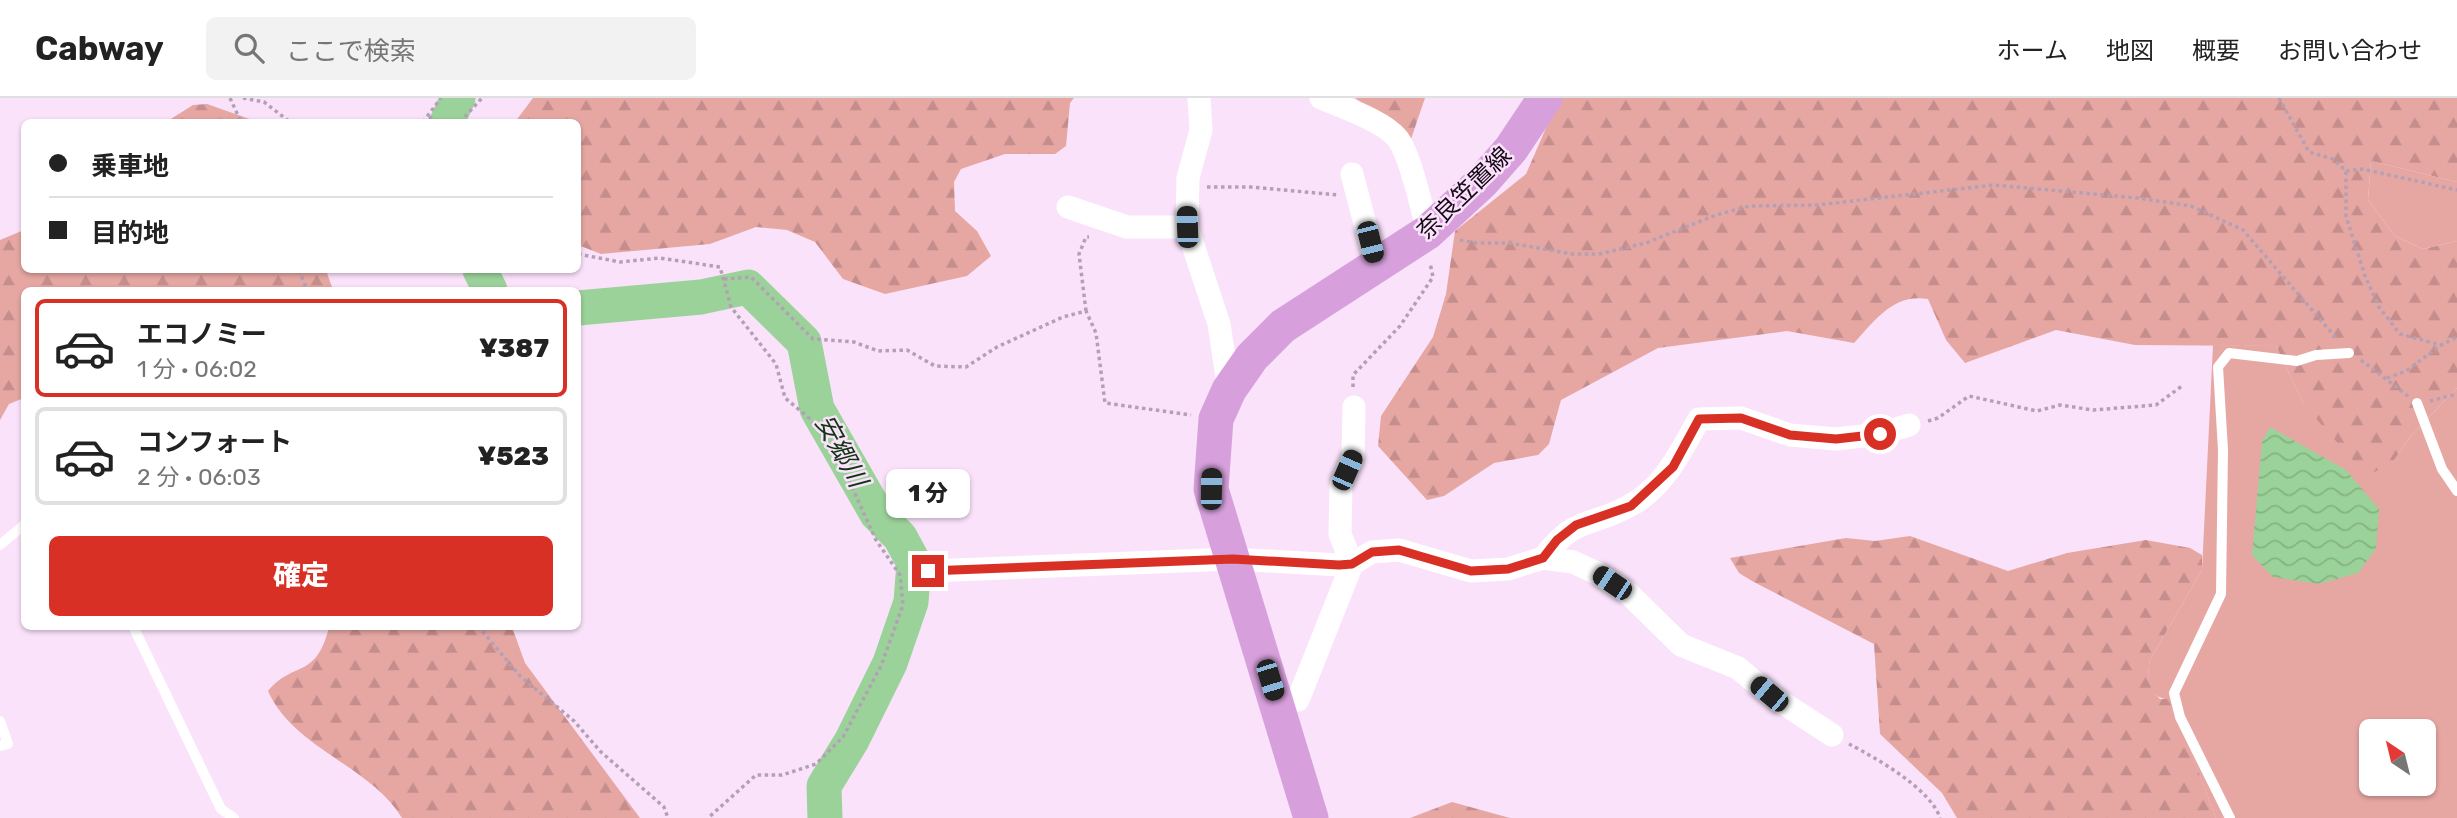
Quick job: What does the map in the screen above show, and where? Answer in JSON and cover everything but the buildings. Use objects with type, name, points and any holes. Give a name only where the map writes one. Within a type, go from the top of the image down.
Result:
[{"type":"main road","name":"奈良笠置線","points":[[1311,818],[1211,489],[1211,449],[1222,404],[1252,358],[1283,326],[1428,232],[1482,182],[1511,149],[1545,98]]},
{"type":"street","points":[[1199,98],[1201,130],[1187,187],[1187,227],[1219,324],[1222,404]]},
{"type":"street","points":[[1321,98],[1362,115],[1397,139],[1416,187],[1428,232]]},
{"type":"street","points":[[1355,185],[1376,266]]},
{"type":"street","points":[[1068,207],[1127,227],[1187,227]]},
{"type":"street","points":[[1278,704],[1297,700],[1352,564],[1340,534],[1341,484],[1353,456],[1354,407]]},
{"type":"street","points":[[1543,558],[1557,540],[1576,525],[1631,506],[1673,467],[1699,419],[1741,418],[1790,435],[1836,439],[1880,434],[1909,425]]},
{"type":"street","points":[[928,571],[1233,559],[1352,564],[1372,552],[1399,550],[1471,571],[1508,569],[1543,558],[1573,562],[1597,573],[1628,593],[1681,645],[1738,668],[1790,709],[1832,735]]},
{"type":"lane","points":[[2230,818],[2180,717],[2174,693],[2221,594],[2223,450],[2218,366],[2229,354],[2297,361],[2316,355],[2349,353]]},
{"type":"lane","points":[[2417,403],[2442,469],[2457,491]]},
{"type":"lane","points":[[0,545],[21,528]]},
{"type":"lane","points":[[135,630],[221,809],[234,818]]},
{"type":"lane","points":[[0,721],[8,744],[0,746]]},
{"type":"path","points":[[230,98],[240,119]]},
{"type":"path","points":[[243,98],[264,102],[286,119]]},
{"type":"path","points":[[427,119],[441,98]]},
{"type":"path","points":[[463,119],[482,98]]},
{"type":"path","points":[[2279,98],[2309,152],[2333,159],[2346,171],[2346,216],[2357,256],[2379,307],[2400,334],[2441,345]]},
{"type":"path","points":[[429,117],[433,119]]},
{"type":"path","points":[[2346,171],[2362,169],[2457,190]]},
{"type":"path","points":[[1187,187],[1251,187],[1303,194],[1355,185]]},
{"type":"path","points":[[1354,407],[1353,374],[1400,326],[1433,277],[1428,232],[1476,243],[1510,243],[1546,251],[1599,254],[1646,243],[1716,215],[1750,206],[1817,205],[1994,185],[2138,198],[2191,206],[2243,230],[2349,353],[2387,378],[2417,403],[2457,394]]},
{"type":"path","points":[[1127,227],[1123,235],[1086,237],[1079,254],[1086,311],[1096,333],[1105,403],[1222,404]]},
{"type":"path","points":[[581,255],[620,262],[660,258],[720,267],[731,307],[776,364],[785,398],[809,418],[835,450],[876,540],[900,575],[902,605],[881,666],[844,737],[816,764],[782,775],[756,775],[708,818]]},
{"type":"path","points":[[724,279],[751,277],[813,339],[854,342],[878,351],[906,350],[935,366],[966,367],[997,347],[1063,317],[1086,311]]},
{"type":"path","points":[[2387,378],[2406,372],[2441,345],[2457,337]]},
{"type":"path","points":[[1909,425],[1938,418],[1969,397],[2037,411],[2060,405],[2093,411],[2156,405],[2182,386]]},
{"type":"path","points":[[481,630],[520,676],[574,720],[601,752],[664,807],[668,818]]},
{"type":"path","points":[[1832,735],[1876,758],[1926,796],[1936,804],[1940,818]]},
{"type":"green space","points":[[533,98],[1074,98],[1070,103],[1066,146],[1055,154],[1005,154],[961,169],[954,182],[955,211],[977,231],[991,256],[967,276],[885,294],[843,279],[815,242],[787,230],[756,227],[710,244],[601,254],[581,246],[581,119],[517,119]]},
{"type":"green space","points":[[1355,98],[1425,98],[1411,139]]},
{"type":"green space","points":[[1559,98],[2457,98],[2457,182],[2371,161],[2368,200],[2395,236],[2423,249],[2457,241],[2457,388],[2410,437],[2393,462],[2367,476],[2304,405],[2276,346],[2135,345],[2056,330],[1965,363],[1946,340],[1928,299],[1916,298],[1895,304],[1886,310],[1854,343],[1787,331],[1658,348],[1561,400],[1549,444],[1538,455],[1494,463],[1444,496],[1427,500],[1378,446],[1381,416],[1433,337],[1446,294],[1455,231],[1526,174]]},
{"type":"green space","points":[[207,104],[250,119],[171,119],[193,105]]},
{"type":"green space","points":[[2371,161],[2457,182],[2457,241],[2423,249],[2395,236],[2368,200]]},
{"type":"green space","points":[[21,231],[21,273],[327,273],[332,287],[21,287],[21,399],[9,404],[0,420],[0,240]]},
{"type":"green space","points":[[2213,345],[2276,346],[2304,405],[2393,462],[2410,437],[2457,388],[2457,818],[2216,818],[2171,700],[2157,696],[2150,686],[2150,660],[2202,570]]},
{"type":"green space","points":[[1910,536],[2008,571],[2067,553],[2146,540],[2190,548],[2202,555],[2202,570],[2150,660],[2148,676],[2150,685],[2160,699],[2171,699],[2216,818],[1957,818],[1942,793],[1880,734],[1874,644],[1752,581],[1739,573],[1730,558],[1846,538],[1875,541]]},
{"type":"green space","points":[[328,630],[513,630],[525,663],[640,818],[402,818],[372,784],[296,728],[280,711],[268,691],[287,675],[311,662],[324,644]]},
{"type":"green space","points":[[1452,802],[1510,818],[1410,818]]},
{"type":"water","points":[[2270,427],[2346,470],[2379,509],[2376,549],[2358,573],[2319,584],[2273,577],[2252,555],[2262,441]]},
{"type":"waterway","name":"安郷川","points":[[448,119],[458,98]]},
{"type":"waterway","name":"安郷川","points":[[482,273],[488,287]]},
{"type":"waterway","name":"安郷川","points":[[581,308],[701,297],[748,287],[804,342],[817,409],[877,514],[900,537],[914,563],[911,602],[890,663],[852,740],[824,786],[825,818]]},
{"type":"route","points":[[928,571],[1233,559],[1339,565],[1352,564],[1372,552],[1399,550],[1471,571],[1508,569],[1543,558],[1557,540],[1576,525],[1631,506],[1673,467],[1699,419],[1741,418],[1790,435],[1836,439],[1880,434]]}]
